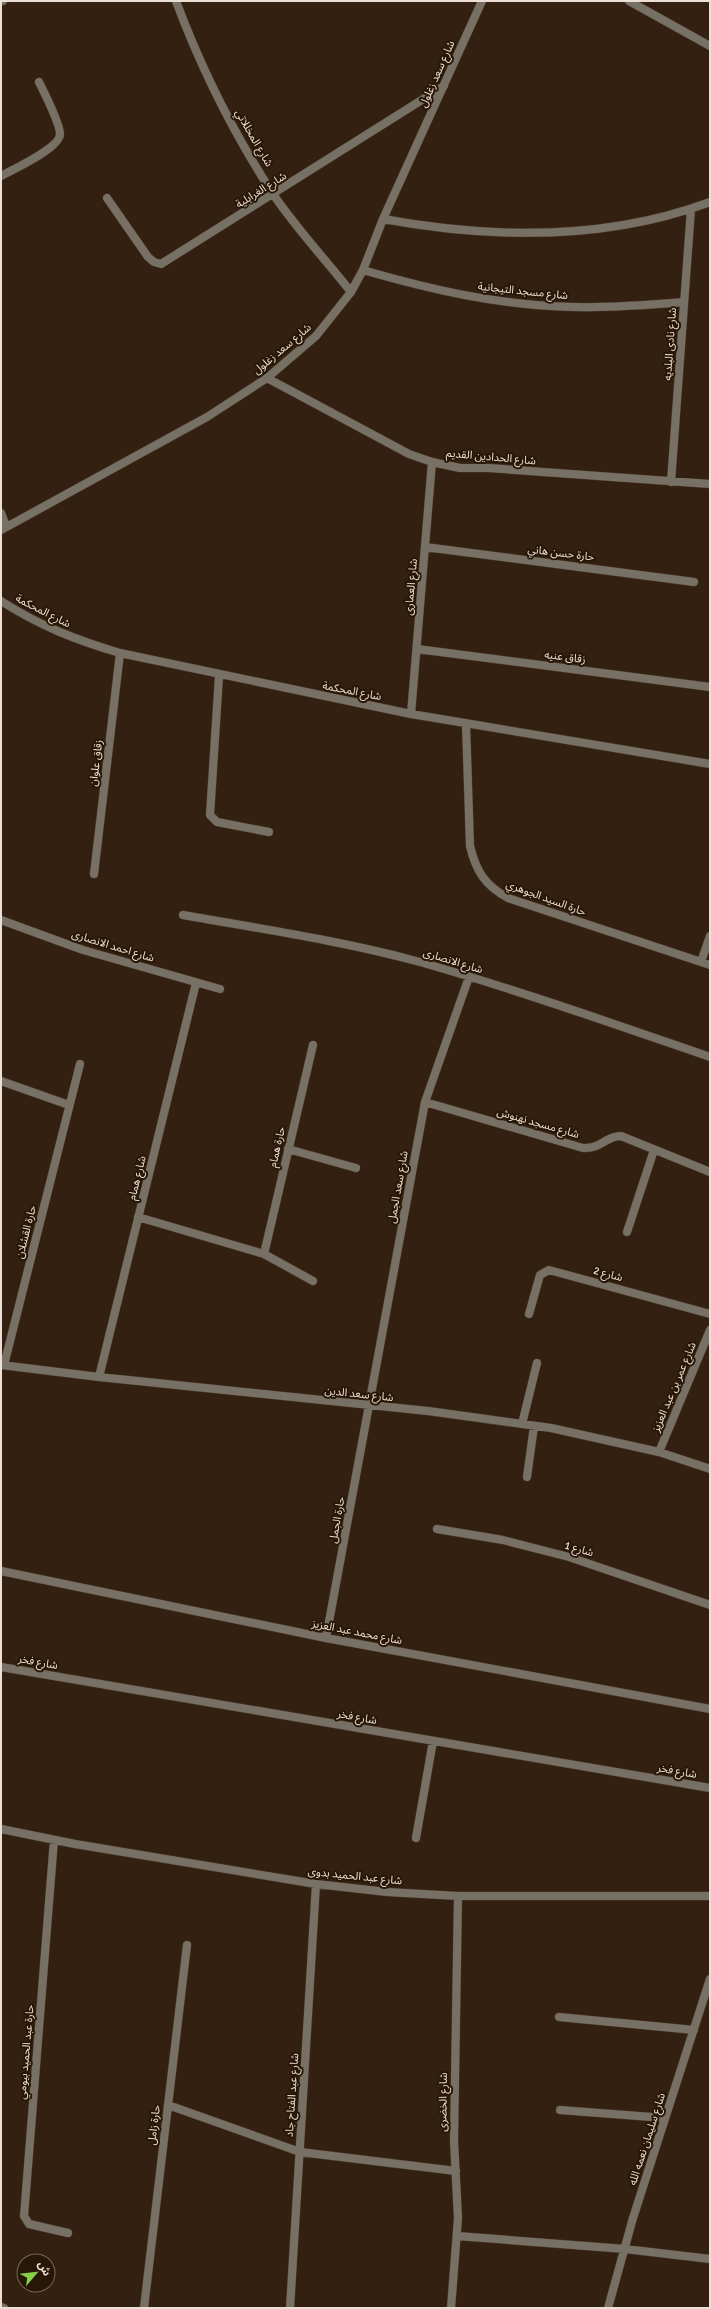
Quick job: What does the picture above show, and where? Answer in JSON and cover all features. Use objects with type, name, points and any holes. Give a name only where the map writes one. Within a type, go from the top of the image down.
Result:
[{"type":"street","name":"شارع المخللاتي","points":[[176,1],[188,31],[227,115],[274,195],[351,292]]},
{"type":"street","name":"شارع سعد زغلول","points":[[4,528],[207,417],[267,378],[316,336],[351,292],[363,270],[383,219],[482,1]]},
{"type":"street","points":[[630,1],[710,46]]},
{"type":"street","points":[[1,176],[52,147],[58,140],[59,129],[39,82]]},
{"type":"street","name":"شارع الغرابلية","points":[[107,198],[148,257],[154,262],[161,264],[274,195],[444,86]]},
{"type":"street","points":[[383,219],[434,228],[486,233],[538,234],[604,227],[640,221],[691,209],[710,202]]},
{"type":"street","name":"شارع نادى البلديه","points":[[671,482],[691,209]]},
{"type":"street","name":"شارع مسجد التيجانية","points":[[363,270],[415,285],[467,297],[521,304],[575,308],[684,302]]},
{"type":"street","name":"شارع الحدادين القديم","points":[[267,378],[386,444],[432,462],[460,468],[495,468],[710,484]]},
{"type":"street","name":"شارع العمارى","points":[[411,714],[432,462]]},
{"type":"street","points":[[1,513],[4,528]]},
{"type":"street","name":"حارة حسن هاني","points":[[425,547],[694,582]]},
{"type":"street","name":"شارع المحكمة","points":[[1,602],[28,619],[73,639],[120,653],[220,676],[466,724],[710,764]]},
{"type":"street","name":"زقاق عنيه","points":[[417,649],[710,687]]},
{"type":"street","name":"زقاق علوان","points":[[94,874],[120,653]]},
{"type":"street","points":[[220,676],[210,815],[217,822],[269,832]]},
{"type":"street","name":"حارة السيد الجوهري","points":[[466,724],[470,846],[474,863],[482,878],[494,890],[508,898],[710,965]]},
{"type":"street","name":"شارع الانصارى","points":[[183,915],[338,944],[419,962],[526,994],[710,1057]]},
{"type":"street","name":"شارع احمد الانصارى","points":[[1,920],[83,950],[220,989]]},
{"type":"street","points":[[702,962],[710,936]]},
{"type":"street","name":"شارع سعد الجمل","points":[[369,1406],[425,1102],[469,977]]},
{"type":"street","name":"شارع همام","points":[[99,1377],[196,983]]},
{"type":"street","name":"حارة همام","points":[[264,1254],[313,1045]]},
{"type":"street","name":"حارة القشلان","points":[[3,1365],[80,1064]]},
{"type":"street","points":[[1,1081],[70,1105]]},
{"type":"street","name":"شارع مسجد نهنوش","points":[[425,1102],[583,1148],[596,1147],[611,1137],[621,1136],[710,1172]]},
{"type":"street","points":[[288,1149],[356,1168]]},
{"type":"street","points":[[627,1232],[654,1150]]},
{"type":"street","points":[[138,1217],[264,1254],[313,1281]]},
{"type":"street","name":"شارع 2","points":[[529,1314],[540,1275],[549,1270],[710,1314]]},
{"type":"street","name":"شارع عمر بن عبد العزيز","points":[[659,1452],[710,1330]]},
{"type":"street","points":[[522,1424],[537,1363]]},
{"type":"street","name":"شارع سعد الدين","points":[[3,1365],[99,1377],[428,1411],[522,1424],[659,1452],[710,1469]]},
{"type":"street","name":"حارة الجمل","points":[[326,1638],[369,1406]]},
{"type":"street","points":[[527,1477],[534,1426]]},
{"type":"street","name":"شارع 1","points":[[437,1529],[504,1540],[569,1557],[710,1605]]},
{"type":"street","name":"شارع محمد عبد العزيز","points":[[1,1571],[326,1638],[710,1709]]},
{"type":"street","name":"شارع فخر","points":[[1,1667],[710,1788]]},
{"type":"street","points":[[416,1838],[433,1741]]},
{"type":"street","name":"شارع عبد الحميد بدوى","points":[[1,1829],[54,1840],[316,1884],[387,1892],[458,1896],[710,1896]]},
{"type":"street","name":"حارة عبد الحميد بيومي","points":[[54,1840],[24,2216],[29,2224],[68,2233]]},
{"type":"street","name":"شارع عبد الفتاح جاد","points":[[290,2308],[316,1884]]},
{"type":"street","name":"شارع الخضرى","points":[[451,2308],[459,2198],[454,2141],[458,1896]]},
{"type":"street","name":"حارة زامل","points":[[144,2308],[187,1944]]},
{"type":"street","name":"شارع سليمان نعمه الله","points":[[608,2308],[665,2118],[710,1979]]},
{"type":"street","points":[[559,2017],[694,2030]]},
{"type":"street","points":[[168,2105],[300,2152],[456,2171]]},
{"type":"street","points":[[560,2110],[665,2118]]},
{"type":"street","points":[[457,2236],[625,2249],[710,2259]]}]
